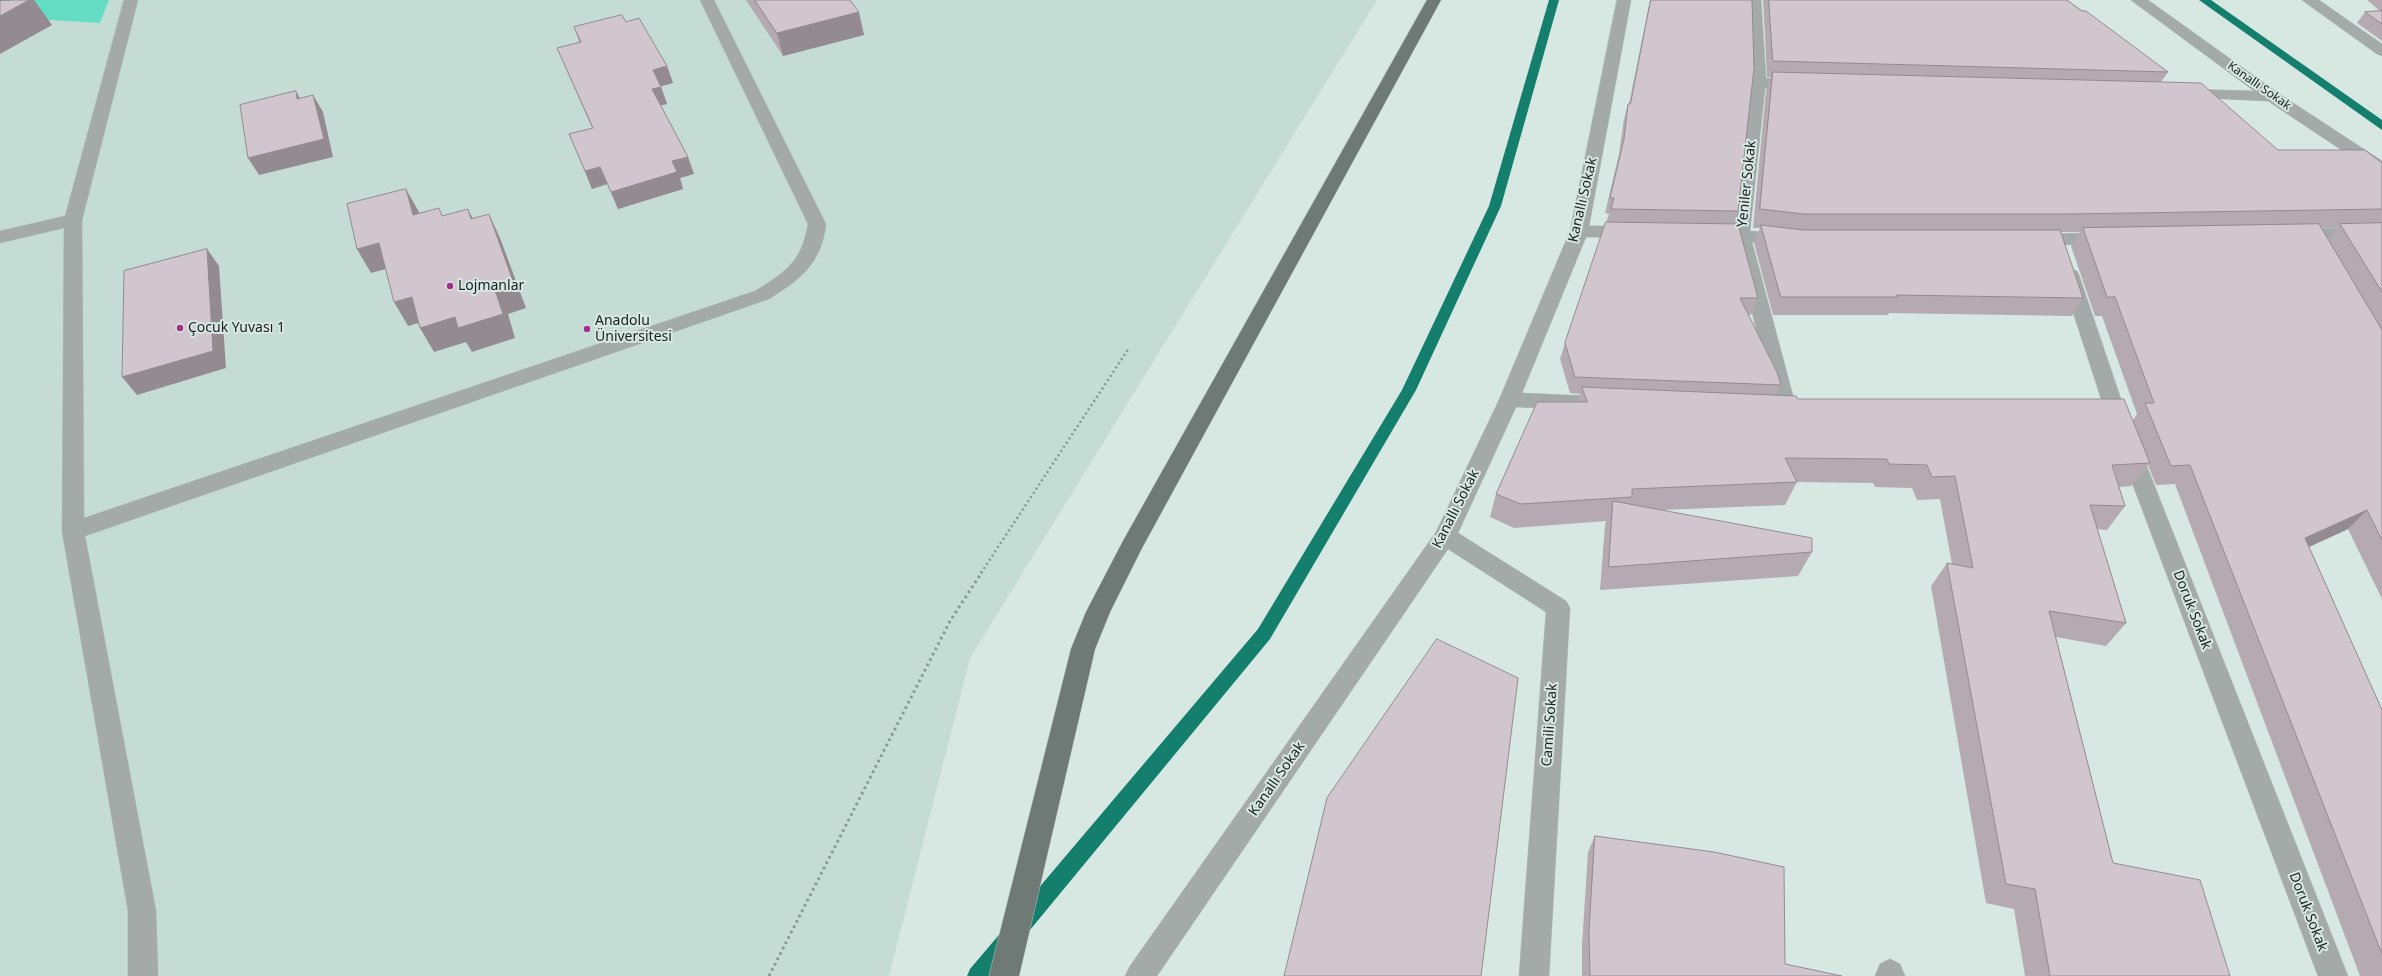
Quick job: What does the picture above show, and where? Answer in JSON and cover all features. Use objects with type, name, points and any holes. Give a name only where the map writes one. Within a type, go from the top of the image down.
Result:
[{"type":"main road","points":[[1004,976],[1083,649],[1098,612],[1130,547],[1434,0]]},
{"type":"street","points":[[131,0],[73,220],[73,531],[142,911],[143,976]]},
{"type":"street","points":[[73,531],[762,295],[788,279],[806,261],[816,242],[817,224],[707,0]]},
{"type":"street","name":"Kanallı Sokak","points":[[1140,976],[1445,536],[1509,400],[1579,231],[1624,0]]},
{"type":"street","name":"Yeniler Sokak","points":[[1754,0],[1758,83],[1742,234],[1796,411],[1764,410]]},
{"type":"street","name":"Kanallı Sokak","points":[[2138,0],[2272,96],[2382,169]]},
{"type":"street","points":[[2309,0],[2382,51]]},
{"type":"street","points":[[1758,83],[1813,85]]},
{"type":"street","points":[[2168,94],[2272,96]]},
{"type":"street","points":[[0,237],[73,220]]},
{"type":"street","points":[[1579,231],[1648,232]]},
{"type":"street","points":[[1695,233],[1742,234],[1804,240]]},
{"type":"street","points":[[2310,234],[2322,255]]},
{"type":"street","points":[[2278,235],[2382,234]]},
{"type":"street","points":[[2019,240],[2121,239]]},
{"type":"street","name":"Doruk Sokak","points":[[2058,240],[2115,412],[2333,976]]},
{"type":"street","points":[[1509,400],[1605,404]]},
{"type":"street","points":[[2091,411],[2115,412]]},
{"type":"street","name":"Camili Sokak","points":[[1445,536],[1558,608],[1534,976]]},
{"type":"path","points":[[769,976],[778,961],[950,621],[1130,348]]},
{"type":"shaded area","name":"Anadolu Üniversitesi","points":[[0,0],[1377,0],[970,658],[889,976],[0,976]]},
{"type":"green space","points":[[0,0],[109,0],[100,23],[0,17]]},
{"type":"building","points":[[29,0],[0,16],[0,1]]},
{"type":"building","points":[[755,0],[850,0],[859,12],[777,33]]},
{"type":"building","points":[[1651,0],[1752,0],[1754,68],[1738,211],[1611,209],[1614,198],[1610,198],[1624,139],[1628,104],[1630,104]]},
{"type":"building","points":[[1769,0],[2067,0],[2082,11],[2086,11],[2168,72],[1773,61]]},
{"type":"building","points":[[2382,11],[2382,24],[2365,12]]},
{"type":"building","points":[[622,15],[626,22],[639,18],[667,66],[653,70],[661,87],[652,89],[688,157],[672,161],[677,172],[611,192],[600,167],[585,171],[569,134],[593,128],[557,48],[581,42],[574,27]]},
{"type":"building","points":[[1773,72],[2201,83],[2278,150],[2365,150],[2382,163],[2382,209],[2069,214],[1804,214],[1760,209]]},
{"type":"building","points":[[296,91],[297,99],[313,95],[324,139],[248,158],[240,105]]},
{"type":"building","points":[[406,189],[413,215],[439,208],[442,216],[468,209],[471,219],[489,214],[514,284],[495,290],[503,314],[458,328],[455,317],[420,328],[412,297],[394,302],[379,243],[357,249],[347,204]]},
{"type":"building","points":[[1606,222],[1738,224],[1758,298],[1740,298],[1777,372],[1781,385],[1575,377],[1565,343]]},
{"type":"building","points":[[2382,223],[2382,292],[2340,224]]},
{"type":"building","points":[[2319,224],[2382,330],[2382,540],[2367,510],[2305,538],[2382,710],[2382,954],[2190,465],[2171,466],[2145,403],[2154,403],[2115,297],[2107,297],[2083,228]]},
{"type":"building","points":[[1761,225],[1803,230],[2060,230],[2083,298],[1896,295],[1897,297],[1781,297]]},
{"type":"building","name":"Çocuk Yuvası 1","points":[[207,249],[213,351],[122,377],[124,271]]},
{"type":"building","points":[[1582,387],[1796,396],[1798,399],[2124,399],[2150,463],[2112,465],[2125,506],[2090,505],[2126,623],[2049,611],[2113,863],[2200,880],[2230,976],[2050,976],[2035,889],[2006,884],[1947,563],[1973,568],[1955,476],[1932,477],[1927,465],[1889,464],[1887,459],[1785,458],[1797,482],[1632,489],[1632,497],[1521,504],[1496,494],[1537,402],[1587,402]]},
{"type":"building","points":[[1613,501],[1812,538],[1812,552],[1609,567]]},
{"type":"building","points":[[1437,639],[1518,678],[1481,976],[1284,976],[1327,798]]},
{"type":"building","points":[[1595,836],[1714,852],[1784,867],[1785,964],[1842,976],[1590,976],[1589,931]]},
{"type":"waterway","points":[[978,976],[1264,634],[1409,390],[1495,206],[1554,0]]},
{"type":"waterway","points":[[2204,0],[2382,126]]},
{"type":"place","name":"Lojmanlar","points":[[450,286]]},
{"type":"place","name":"Çocuk Yuvası 1","points":[[180,328]]},
{"type":"place","name":"Anadolu Üniversitesi","points":[[587,329]]}]
